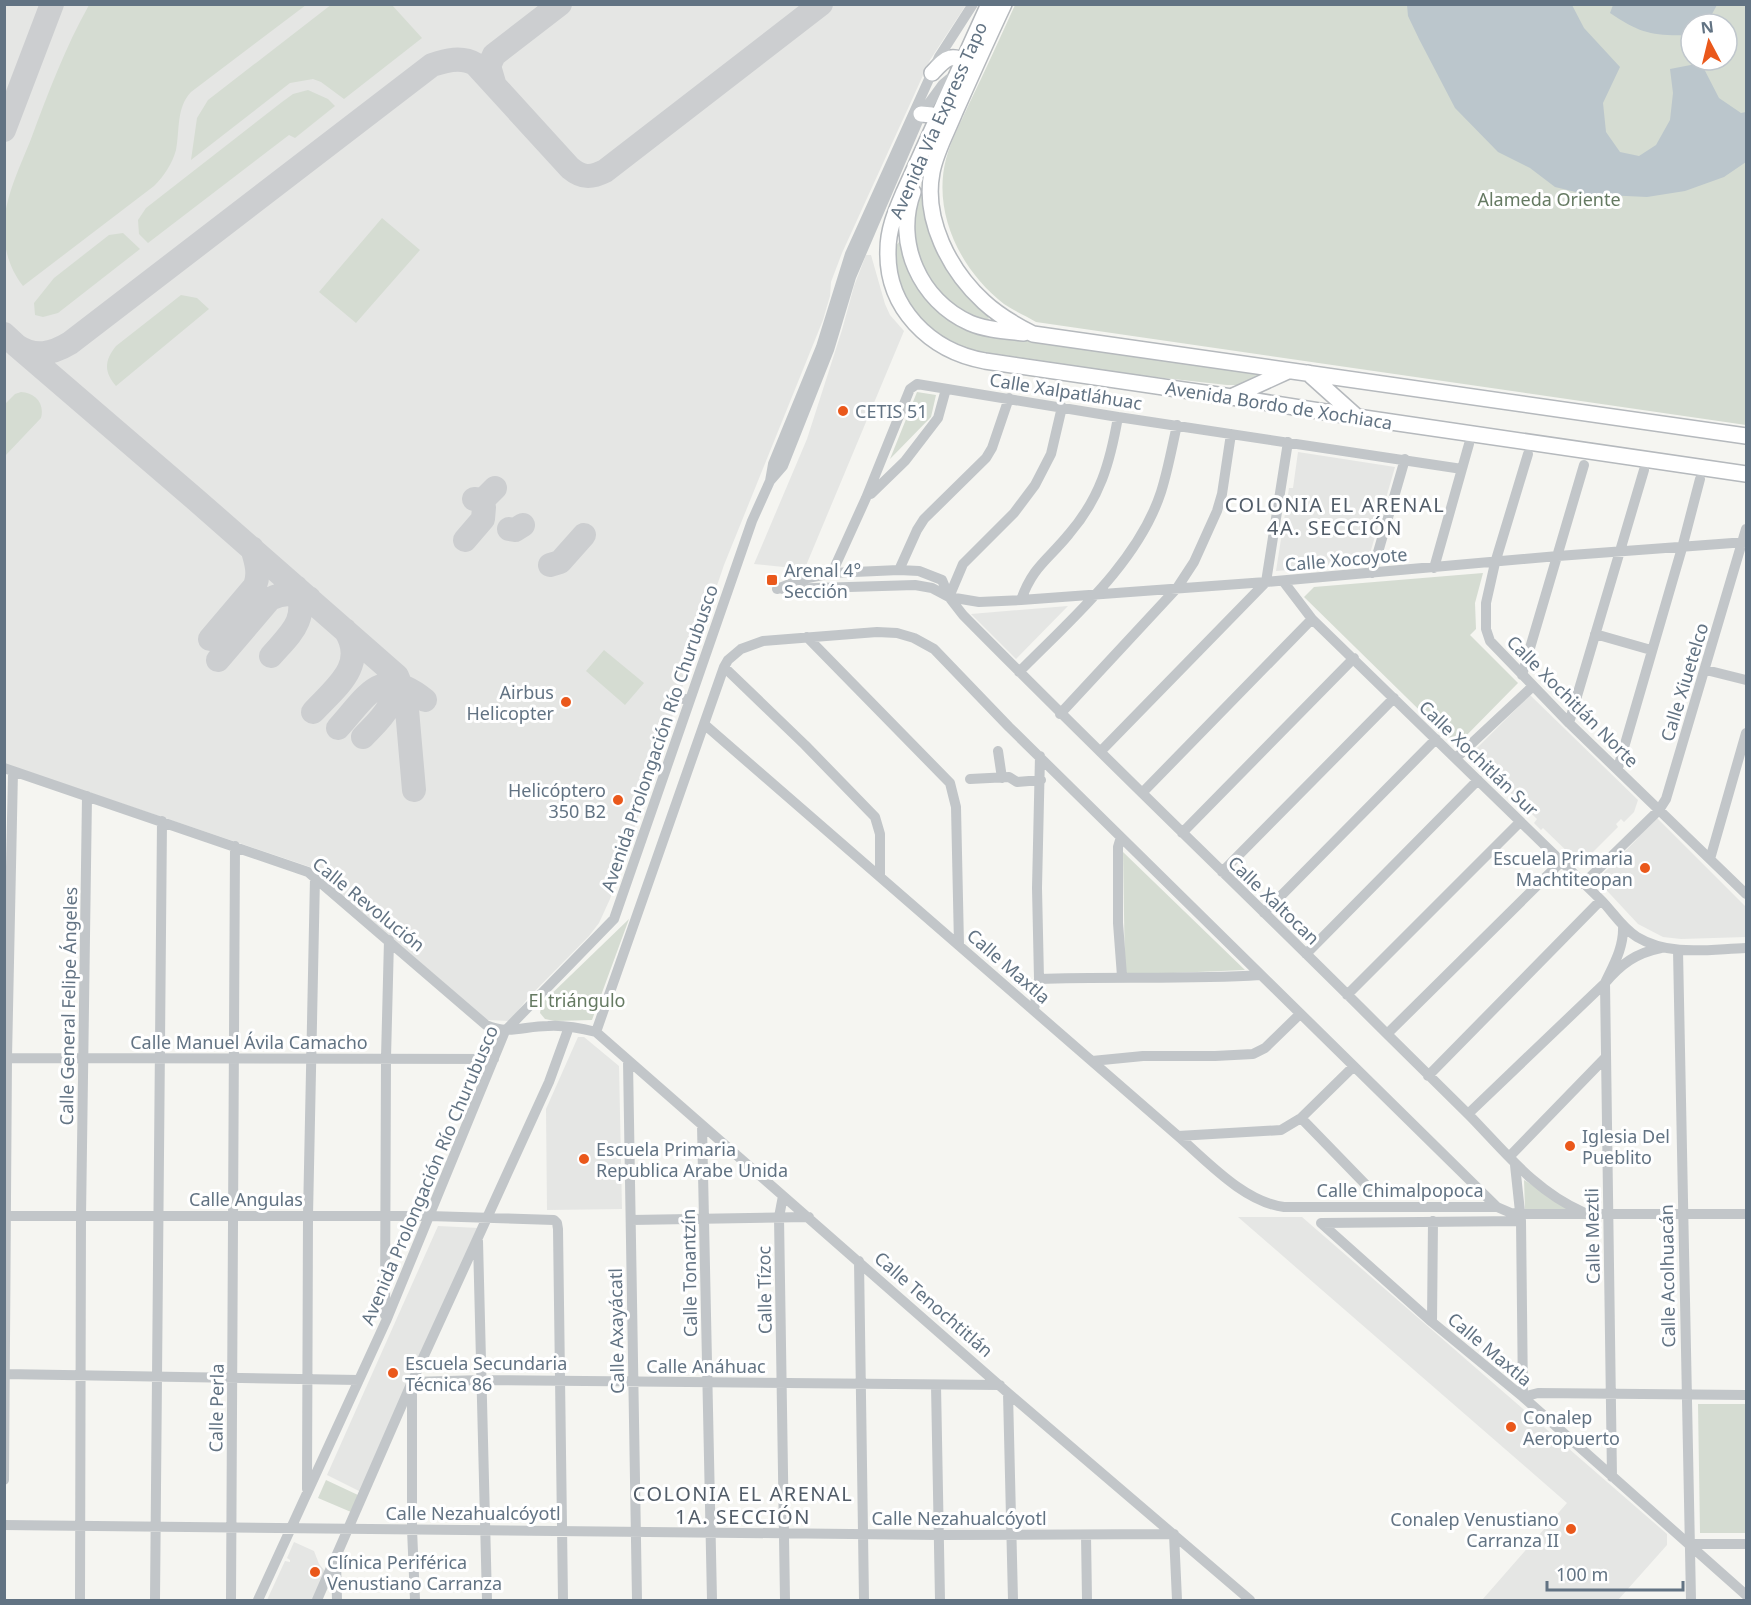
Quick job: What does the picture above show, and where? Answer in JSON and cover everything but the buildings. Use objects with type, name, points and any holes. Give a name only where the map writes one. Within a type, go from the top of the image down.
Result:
[{"type":"main road","name":"Avenida Vía Express Tapo","points":[[936,156],[989,4]]},
{"type":"main road","name":"Avenida Vía Express Tapo","points":[[969,63],[1004,4]]},
{"type":"main road","points":[[932,73],[948,58],[957,57],[969,63]]},
{"type":"main road","name":"Avenida Vía Express Tapo","points":[[889,237],[895,213],[936,121],[962,79]]},
{"type":"main road","points":[[921,114],[932,115],[936,121]]},
{"type":"main road","points":[[936,156],[911,196],[906,220],[906,237],[914,266],[921,279],[933,297],[970,323],[1033,334]]},
{"type":"main road","name":"Avenida Bordo de Xochiaca","points":[[936,156],[931,183],[932,211],[942,243],[952,262],[983,301],[1010,322],[1033,334],[1746,436]]},
{"type":"main road","points":[[889,237],[906,237]]},
{"type":"main road","name":"Avenida Bordo de Xochiaca","points":[[889,237],[888,268],[892,285],[903,308],[923,333],[952,352],[985,362],[1746,474]]},
{"type":"main road","points":[[1231,397],[1289,371]]},
{"type":"main road","points":[[1308,373],[1357,417]]},
{"type":"street","name":"Avenida Prolongación Río Churubusco","points":[[258,1600],[386,1321],[505,1031],[614,919],[752,521],[770,481],[773,464],[821,346],[850,254],[939,57],[973,4]]},
{"type":"street","name":"Avenida Prolongación Río Churubusco","points":[[770,481],[783,466],[828,350],[851,277],[921,114],[943,84],[962,79]]},
{"type":"street","name":"Calle Xalpatláhuac","points":[[866,498],[910,389],[920,384],[1118,417],[1462,469]]},
{"type":"street","points":[[832,573],[866,498],[905,461],[937,419],[946,389]]},
{"type":"street","points":[[899,570],[924,519],[986,458],[992,448],[1009,398]]},
{"type":"street","points":[[949,597],[963,564],[1008,520],[1035,485],[1051,454],[1062,407]]},
{"type":"street","points":[[1021,600],[1035,570],[1069,535],[1089,508],[1104,478],[1113,447],[1118,417]]},
{"type":"street","points":[[1019,672],[1095,594],[1127,555],[1154,510],[1161,492],[1177,425]]},
{"type":"street","points":[[1060,714],[1177,588],[1194,562],[1217,511],[1232,434]]},
{"type":"street","points":[[1101,751],[1266,582],[1288,442]]},
{"type":"street","points":[[1434,568],[1470,444]]},
{"type":"street","name":"Calle Xochitlán Norte","points":[[1528,454],[1495,563],[1486,603],[1486,629],[1490,641],[1569,723],[1746,894]]},
{"type":"street","points":[[1372,573],[1405,459]]},
{"type":"street","points":[[1522,675],[1584,465]]},
{"type":"street","points":[[1569,723],[1644,470]]},
{"type":"street","points":[[1618,768],[1700,479]]},
{"type":"street","name":"Calle Xiuetelco","points":[[1583,884],[1659,810],[1666,799],[1745,542],[1746,529]]},
{"type":"street","name":"Calle Xocoyote","points":[[949,597],[942,580],[919,571],[899,570],[832,573],[803,579],[777,589],[915,585],[932,588],[949,597],[979,602],[1021,600],[1283,581],[1745,542]]},
{"type":"street","name":"Calle Xochitlán Sur","points":[[1283,581],[1312,619],[1601,900],[1623,926],[1636,937],[1661,948]]},
{"type":"street","name":"Calle Xaltocan","points":[[949,597],[963,615],[1060,714],[1101,751],[1347,994],[1512,1161],[1547,1192],[1587,1214]]},
{"type":"street","points":[[1142,793],[1312,619]]},
{"type":"street","points":[[505,1031],[541,1026],[569,1027],[596,1032],[724,667],[734,655],[751,644],[772,640],[877,632],[904,635],[934,649],[1009,727],[1497,1207]]},
{"type":"street","points":[[1595,634],[1651,650]]},
{"type":"street","points":[[807,637],[950,783],[956,807],[959,945]]},
{"type":"street","points":[[1182,833],[1354,658]]},
{"type":"street","points":[[724,667],[875,817],[880,834],[880,876]]},
{"type":"street","points":[[1706,670],[1746,680]]},
{"type":"street","points":[[1456,758],[1533,686]]},
{"type":"street","points":[[675,695],[689,701]]},
{"type":"street","points":[[1222,872],[1394,698]]},
{"type":"street","name":"Calle Maxtla","points":[[704,724],[1244,1192],[1272,1206],[1303,1206]]},
{"type":"street","points":[[1710,859],[1746,733]]},
{"type":"street","points":[[1264,913],[1436,739]]},
{"type":"street","points":[[998,751],[1002,778]]},
{"type":"street","points":[[1034,1010],[1040,979],[1037,888],[1040,756]]},
{"type":"street","points":[[4,1480],[9,769]]},
{"type":"street","name":"Calle Revolución","points":[[9,769],[300,869],[315,877],[486,1025],[505,1031]]},
{"type":"street","points":[[970,779],[1009,777],[1017,783],[1041,780]]},
{"type":"street","points":[[1306,954],[1478,780]]},
{"type":"street","name":"Calle General Felipe Ángeles","points":[[80,1600],[81,1216],[87,796]]},
{"type":"street","points":[[155,1600],[162,822]]},
{"type":"street","points":[[1347,994],[1520,822]]},
{"type":"street","points":[[1121,837],[1118,847],[1118,892],[1122,976]]},
{"type":"street","name":"Calle Perla","points":[[231,1600],[235,846]]},
{"type":"street","points":[[1387,1034],[1561,862]]},
{"type":"street","points":[[307,1493],[308,1216],[315,877]]},
{"type":"street","points":[[1428,1076],[1601,900]]},
{"type":"street","name":"Calle Meztli","points":[[1612,1477],[1605,983],[1619,953],[1623,926]]},
{"type":"street","points":[[386,1321],[386,1058],[389,940]]},
{"type":"street","points":[[1468,1114],[1620,966],[1634,957],[1661,948],[1678,950],[1746,948]]},
{"type":"street","name":"Calle Acolhuacán","points":[[1678,950],[1689,1544],[1694,1598]]},
{"type":"street","points":[[1040,979],[1260,975]]},
{"type":"street","points":[[1092,1060],[1143,1056],[1253,1054],[1265,1048],[1300,1014]]},
{"type":"street","points":[[317,1600],[412,1382],[549,1082],[569,1027]]},
{"type":"street","name":"Calle Tenochtitlán","points":[[596,1032],[1008,1393],[1250,1600]]},
{"type":"street","points":[[1606,1057],[1512,1161],[1521,1217],[1523,1397],[1538,1393],[1612,1392],[1746,1395]]},
{"type":"street","name":"Calle Manuel Ávila Camacho","points":[[6,1058],[494,1059]]},
{"type":"street","name":"Calle Axayácatl","points":[[628,1061],[637,1600]]},
{"type":"street","points":[[1178,1136],[1273,1131],[1288,1127],[1301,1118],[1353,1067]]},
{"type":"street","points":[[1301,1118],[1368,1186]]},
{"type":"street","name":"Calle Tonantzín","points":[[702,1125],[712,1600]]},
{"type":"street","name":"Calle Tízoc","points":[[783,1196],[779,1217],[785,1600]]},
{"type":"street","name":"Calle Chimalpopoca","points":[[1303,1206],[1497,1207],[1521,1217],[1587,1214],[1746,1214]]},
{"type":"street","name":"Calle Angulas","points":[[6,1216],[429,1216],[552,1219],[557,1223],[558,1229],[560,1382]]},
{"type":"street","points":[[631,1220],[808,1217]]},
{"type":"street","points":[[1432,1322],[1433,1221],[1521,1217]]},
{"type":"street","name":"Calle Maxtla","points":[[1433,1221],[1321,1223],[1432,1322],[1523,1397],[1746,1595]]},
{"type":"street","points":[[478,1236],[487,1600]]},
{"type":"street","points":[[859,1261],[864,1600]]},
{"type":"street","points":[[5,1374],[359,1380]]},
{"type":"street","name":"Calle Anáhuac","points":[[412,1382],[483,1380],[1000,1384]]},
{"type":"street","points":[[412,1382],[414,1600]]},
{"type":"street","points":[[560,1382],[563,1600]]},
{"type":"street","points":[[936,1385],[940,1600]]},
{"type":"street","points":[[1008,1393],[1013,1600]]},
{"type":"street","name":"Calle Nezahualcóyotl","points":[[4,1525],[863,1534],[1174,1534]]},
{"type":"street","points":[[1174,1534],[1177,1600]]},
{"type":"street","points":[[1086,1535],[1087,1600]]},
{"type":"street","points":[[1689,1544],[1746,1544]]},
{"type":"street","points":[[336,1554],[337,1600]]},
{"type":"shaded area","points":[[1613,4],[1717,5],[1713,12],[1679,12],[1679,35],[1648,32],[1610,13]]},
{"type":"shaded area","points":[[5,5],[966,5],[930,60],[842,253],[831,282],[830,296],[823,320],[724,565],[610,899],[599,923],[589,936],[528,998],[510,1021],[487,1020],[310,867],[5,764]]},
{"type":"shaded area","points":[[1407,5],[1572,5],[1584,28],[1620,67],[1603,103],[1606,132],[1620,152],[1639,156],[1656,145],[1670,120],[1673,93],[1670,69],[1679,67],[1679,72],[1706,72],[1719,98],[1741,113],[1746,112],[1746,162],[1724,177],[1685,191],[1647,197],[1584,194],[1555,187],[1530,168],[1498,152],[1455,108],[1408,16]]},
{"type":"shaded area","name":"CETIS 51","points":[[866,255],[871,255],[890,315],[904,331],[805,568],[754,564],[807,439],[854,286]]},
{"type":"shaded area","points":[[1298,452],[1395,467],[1367,564],[1276,571],[1289,488],[1293,488]]},
{"type":"shaded area","points":[[1068,606],[1016,659],[971,614]]},
{"type":"shaded area","points":[[1530,695],[1638,800],[1634,812],[1624,822],[1621,819],[1616,824],[1618,827],[1585,860],[1577,861],[1543,828],[1541,830],[1534,823],[1537,819],[1471,754]]},
{"type":"shaded area","points":[[1655,816],[1746,907],[1746,937],[1681,939],[1663,937],[1638,924],[1597,880],[1636,840]]},
{"type":"shaded area","name":"Escuela Primaria Republica Arabe Unida","points":[[578,1037],[584,1037],[619,1066],[622,1209],[547,1210],[546,1109]]},
{"type":"shaded area","name":"Conalep Aeropuerto","points":[[1238,1217],[1302,1217],[1667,1534],[1667,1545],[1618,1600],[1482,1600],[1567,1503]]},
{"type":"shaded area","name":"Escuela Secundaria Técnica 86","points":[[438,1226],[479,1228],[361,1492],[327,1475]]},
{"type":"shaded area","points":[[294,1542],[314,1551],[319,1564],[325,1571],[314,1600],[267,1600],[285,1561],[290,1562],[287,1558]]},
{"type":"green space","points":[[332,4],[392,5],[422,38],[344,99],[321,82],[313,79],[290,83],[191,160],[197,118],[208,100]]},
{"type":"green space","points":[[89,5],[306,5],[191,92],[186,98],[179,119],[176,150],[167,170],[154,186],[23,286],[14,272],[6,251],[4,227],[7,204],[57,71]]},
{"type":"green space","name":"Alameda Oriente","points":[[1015,5],[1746,5],[1746,425],[1036,322],[1004,304],[989,291],[963,258],[954,239],[943,200],[943,179],[946,159],[956,131]]},
{"type":"green space","points":[[308,90],[328,99],[335,106],[295,138],[289,135],[148,243],[139,234],[138,220],[146,208],[282,102],[293,94]]},
{"type":"green space","points":[[920,189],[923,191],[930,229],[943,260],[962,288],[988,316],[988,321],[962,311],[950,303],[931,282],[924,270],[910,226]]},
{"type":"green space","points":[[382,218],[420,250],[356,323],[319,292]]},
{"type":"green space","points":[[123,233],[140,249],[58,313],[43,317],[35,315],[34,303],[54,278],[109,235]]},
{"type":"green space","points":[[899,242],[902,243],[947,316],[1262,372],[1263,375],[1238,385],[1227,385],[1137,375],[962,349],[940,336],[912,307],[900,283],[896,265],[895,247]]},
{"type":"green space","points":[[181,295],[197,298],[209,309],[116,386],[109,376],[107,366],[112,351]]},
{"type":"green space","points":[[21,392],[31,394],[38,400],[42,408],[41,418],[5,456],[5,404],[15,394]]},
{"type":"green space","points":[[917,392],[936,395],[931,417],[890,459]]},
{"type":"green space","points":[[1483,573],[1475,603],[1476,629],[1470,635],[1518,683],[1456,746],[1304,597],[1314,587]]},
{"type":"green space","points":[[604,650],[644,683],[625,705],[586,671]]},
{"type":"green space","points":[[1123,852],[1245,970],[1125,975]]},
{"type":"green space","name":"El triángulo","points":[[629,919],[592,1020],[545,1019],[540,1013],[542,1003]]},
{"type":"green space","points":[[1524,1180],[1574,1210],[1525,1209]]},
{"type":"green space","points":[[1698,1404],[1746,1404],[1746,1533],[1700,1533]]},
{"type":"green space","points":[[326,1480],[358,1495],[351,1512],[318,1498]]},
{"type":"taxiway","points":[[4,130],[52,4]]},
{"type":"taxiway","points":[[494,83],[489,66],[494,55],[560,4]]},
{"type":"taxiway","points":[[17,346],[30,352],[43,353],[57,350],[70,343],[432,65],[459,59],[475,64],[570,168],[579,174],[591,176],[605,171],[821,4]]},
{"type":"taxiway","points":[[4,334],[397,676],[406,698],[414,790]]},
{"type":"taxiway","points":[[474,499],[483,500],[495,488]]},
{"type":"taxiway","points":[[465,540],[483,519],[484,507]]},
{"type":"taxiway","points":[[509,529],[515,530],[523,525]]},
{"type":"taxiway","points":[[550,565],[560,562],[584,535]]},
{"type":"taxiway","points":[[210,639],[255,586],[257,572],[252,548]]},
{"type":"taxiway","points":[[271,656],[291,633],[299,617],[300,608],[296,587]]},
{"type":"taxiway","points":[[218,660],[270,599],[289,594],[309,598]]},
{"type":"taxiway","points":[[313,712],[339,685],[351,665],[353,654],[345,630]]},
{"type":"taxiway","points":[[363,737],[383,716],[391,702],[392,674]]},
{"type":"taxiway","points":[[338,728],[376,688],[397,685],[425,700]]},
{"type":"place","name":"CETIS 51","points":[[843,411]]},
{"type":"place","name":"Arenal 4° Sección","points":[[772,580]]},
{"type":"place","name":"Airbus Helicopter","points":[[566,702]]},
{"type":"place","name":"Helicóptero 350 B2","points":[[618,800]]},
{"type":"place","name":"Escuela Primaria Machtiteopan","points":[[1645,868]]},
{"type":"place","name":"Iglesia Del Pueblito","points":[[1570,1146]]},
{"type":"place","name":"Escuela Primaria Republica Arabe Unida","points":[[584,1159]]},
{"type":"place","name":"Escuela Secundaria Técnica 86","points":[[393,1373]]},
{"type":"place","name":"Conalep Aeropuerto","points":[[1511,1427]]},
{"type":"place","name":"Conalep Venustiano Carranza II","points":[[1571,1529]]},
{"type":"place","name":"Clínica Periférica Venustiano Carranza","points":[[315,1572]]},
{"type":"district","name":"COLONIA EL ARENAL 4A. SECCIÓN","points":[[1335,516]]},
{"type":"district","name":"COLONIA EL ARENAL 1A. SECCIÓN","points":[[743,1504]]}]
